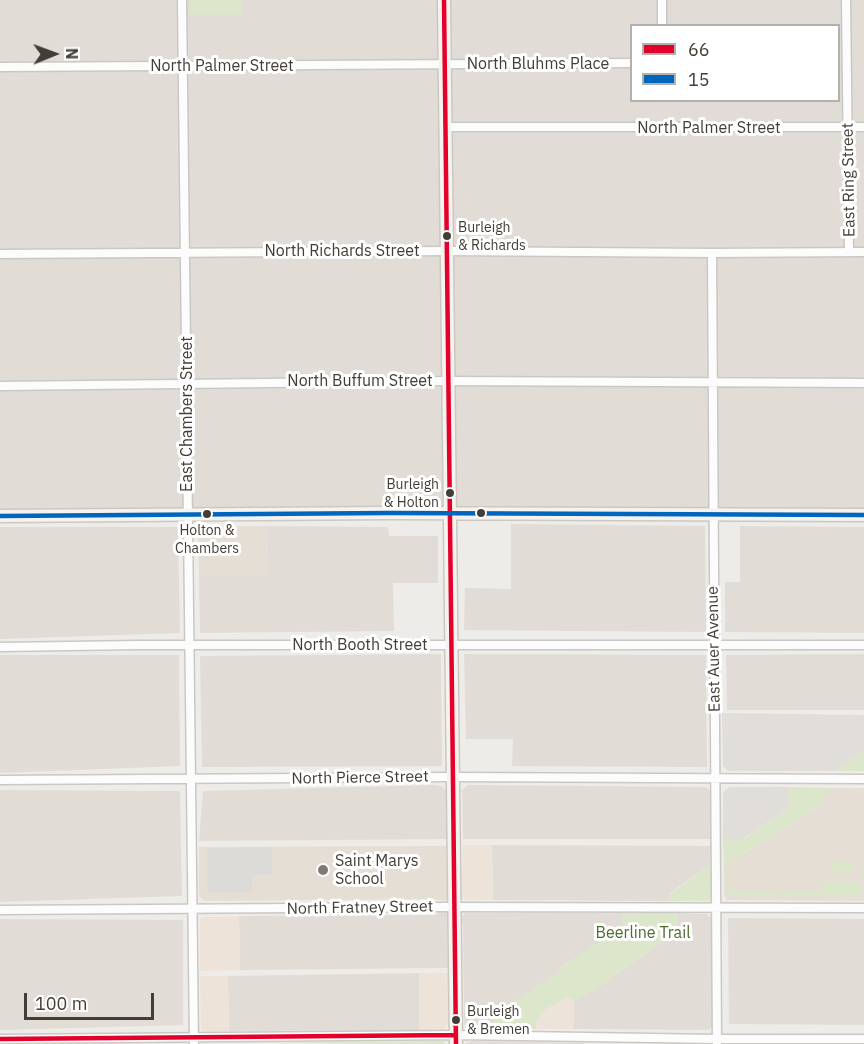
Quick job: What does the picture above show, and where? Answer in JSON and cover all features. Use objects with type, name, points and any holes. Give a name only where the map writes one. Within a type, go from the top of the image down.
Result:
[{"type":"street","name":"East Chambers Street","points":[[182,0],[194,1041]]},
{"type":"street","points":[[444,0],[456,1040]]},
{"type":"street","points":[[662,0],[662,24]]},
{"type":"street","name":"East Ring Street","points":[[846,0],[849,252]]},
{"type":"street","name":"North Bluhms Place","points":[[445,64],[630,63]]},
{"type":"street","name":"North Palmer Street","points":[[0,68],[445,64]]},
{"type":"street","name":"North Palmer Street","points":[[445,127],[864,128]]},
{"type":"street","name":"North Richards Street","points":[[0,254],[447,251],[864,252]]},
{"type":"street","name":"East Auer Avenue","points":[[712,253],[717,1042]]},
{"type":"street","name":"North Buffum Street","points":[[0,386],[187,382],[448,381],[864,383]]},
{"type":"street","points":[[0,516],[188,513],[864,515]]},
{"type":"street","name":"North Booth Street","points":[[0,647],[452,644],[864,645]]},
{"type":"street","name":"North Pierce Street","points":[[0,780],[453,777],[864,779]]},
{"type":"street","name":"North Fratney Street","points":[[0,910],[455,907],[864,908]]},
{"type":"street","points":[[0,1039],[717,1042],[864,1039]]},
{"type":"shaded area","points":[[0,0],[864,0],[864,509],[0,513]]},
{"type":"shaded area","points":[[511,524],[705,526],[706,632],[464,630],[465,588],[511,589]]},
{"type":"shaded area","points":[[198,526],[266,526],[267,574],[199,575]]},
{"type":"shaded area","points":[[266,526],[388,527],[389,536],[438,536],[438,583],[393,583],[394,631],[200,633],[199,575],[267,574]]},
{"type":"shaded area","points":[[740,526],[864,527],[864,633],[725,632],[725,582],[740,582]]},
{"type":"shaded area","points":[[0,527],[178,527],[180,633],[0,639]]},
{"type":"shaded area","points":[[441,654],[442,766],[202,767],[200,656]]},
{"type":"shaded area","points":[[464,654],[706,655],[707,767],[512,766],[513,739],[466,739]]},
{"type":"shaded area","points":[[864,654],[864,710],[727,710],[726,655]]},
{"type":"shaded area","points":[[0,655],[179,655],[180,766],[0,773]]},
{"type":"shaded area","points":[[722,713],[864,715],[864,751],[836,771],[728,771],[723,766]]},
{"type":"shaded area","points":[[468,785],[706,787],[711,791],[712,839],[463,839],[462,790]]},
{"type":"shaded area","points":[[442,786],[446,791],[447,839],[199,841],[203,791]]},
{"type":"shaded area","points":[[729,787],[789,787],[790,807],[742,840],[723,840],[723,792]]},
{"type":"shaded area","points":[[829,788],[864,788],[864,901],[726,900],[724,863],[730,862],[816,809]]},
{"type":"shaded area","points":[[0,790],[180,791],[182,896],[0,902]]},
{"type":"shaded area","points":[[463,845],[492,845],[493,900],[461,899]]},
{"type":"shaded area","points":[[492,845],[710,846],[712,847],[712,863],[669,894],[669,901],[493,900]]},
{"type":"shaded area","name":"Saint Marys School","points":[[446,846],[449,897],[445,901],[435,899],[205,901],[199,896],[199,847]]},
{"type":"shaded area","points":[[272,847],[272,875],[252,875],[252,892],[207,892],[207,848]]},
{"type":"shaded area","points":[[439,912],[446,912],[449,916],[450,923],[447,926],[448,968],[240,970],[239,916],[436,915]]},
{"type":"shaded area","points":[[465,913],[622,913],[623,928],[560,968],[558,973],[494,1022],[494,1029],[469,1029],[464,1023],[461,918]]},
{"type":"shaded area","points":[[678,913],[707,914],[712,919],[712,1027],[708,1030],[574,1029],[574,1001],[599,987],[676,932]]},
{"type":"shaded area","points":[[239,916],[240,970],[200,971],[200,919]]},
{"type":"shaded area","points":[[728,918],[864,919],[864,1025],[729,1024]]},
{"type":"shaded area","points":[[0,919],[183,920],[183,1025],[0,1030]]},
{"type":"shaded area","points":[[419,973],[419,1030],[229,1031],[228,976]]},
{"type":"shaded area","points":[[419,973],[448,973],[448,1023],[444,1029],[419,1030]]},
{"type":"shaded area","points":[[200,976],[228,976],[229,1031],[201,1029]]},
{"type":"shaded area","points":[[569,997],[574,1001],[574,1029],[536,1029],[537,1019],[545,1010]]},
{"type":"shaded area","points":[[471,1041],[584,1043],[584,1044],[464,1044]]},
{"type":"green space","points":[[190,0],[242,0],[242,15],[190,15]]},
{"type":"green space","points":[[864,751],[864,771],[836,771]]},
{"type":"green space","points":[[789,787],[829,788],[829,791],[816,809],[728,863],[730,892],[776,892],[776,896],[730,896],[728,894],[727,863],[724,863],[723,840],[743,840],[790,807]]},
{"type":"green space","points":[[840,860],[851,862],[852,875],[846,876],[843,872],[834,873],[831,865]]},
{"type":"green space","name":"Beerline Trail","points":[[712,863],[712,896],[709,901],[669,901],[669,895]]},
{"type":"green space","points":[[824,881],[859,881],[862,884],[862,896],[782,896],[782,892],[823,892]]},
{"type":"green space","name":"Beerline Trail","points":[[622,913],[678,913],[677,932],[599,987],[574,1001],[569,997],[545,1010],[537,1019],[536,1029],[494,1029],[494,1022],[500,1011],[557,973],[560,968],[622,928]]},
{"type":"green space","points":[[442,1041],[447,1044],[254,1043]]},
{"type":"transit line","name":"66","points":[[444,0],[456,1044]]},
{"type":"transit line","name":"15","points":[[0,516],[389,513],[864,515]]},
{"type":"transit line","name":"66","points":[[0,1039],[456,1035]]},
{"type":"place","name":"Burleigh & Richards","points":[[447,236]]},
{"type":"place","name":"Burleigh & Holton","points":[[450,493]]},
{"type":"place","name":"Holton & Chambers","points":[[207,514]]},
{"type":"place","name":"Saint Marys School","points":[[323,870]]},
{"type":"place","name":"Burleigh & Bremen","points":[[456,1020]]}]
